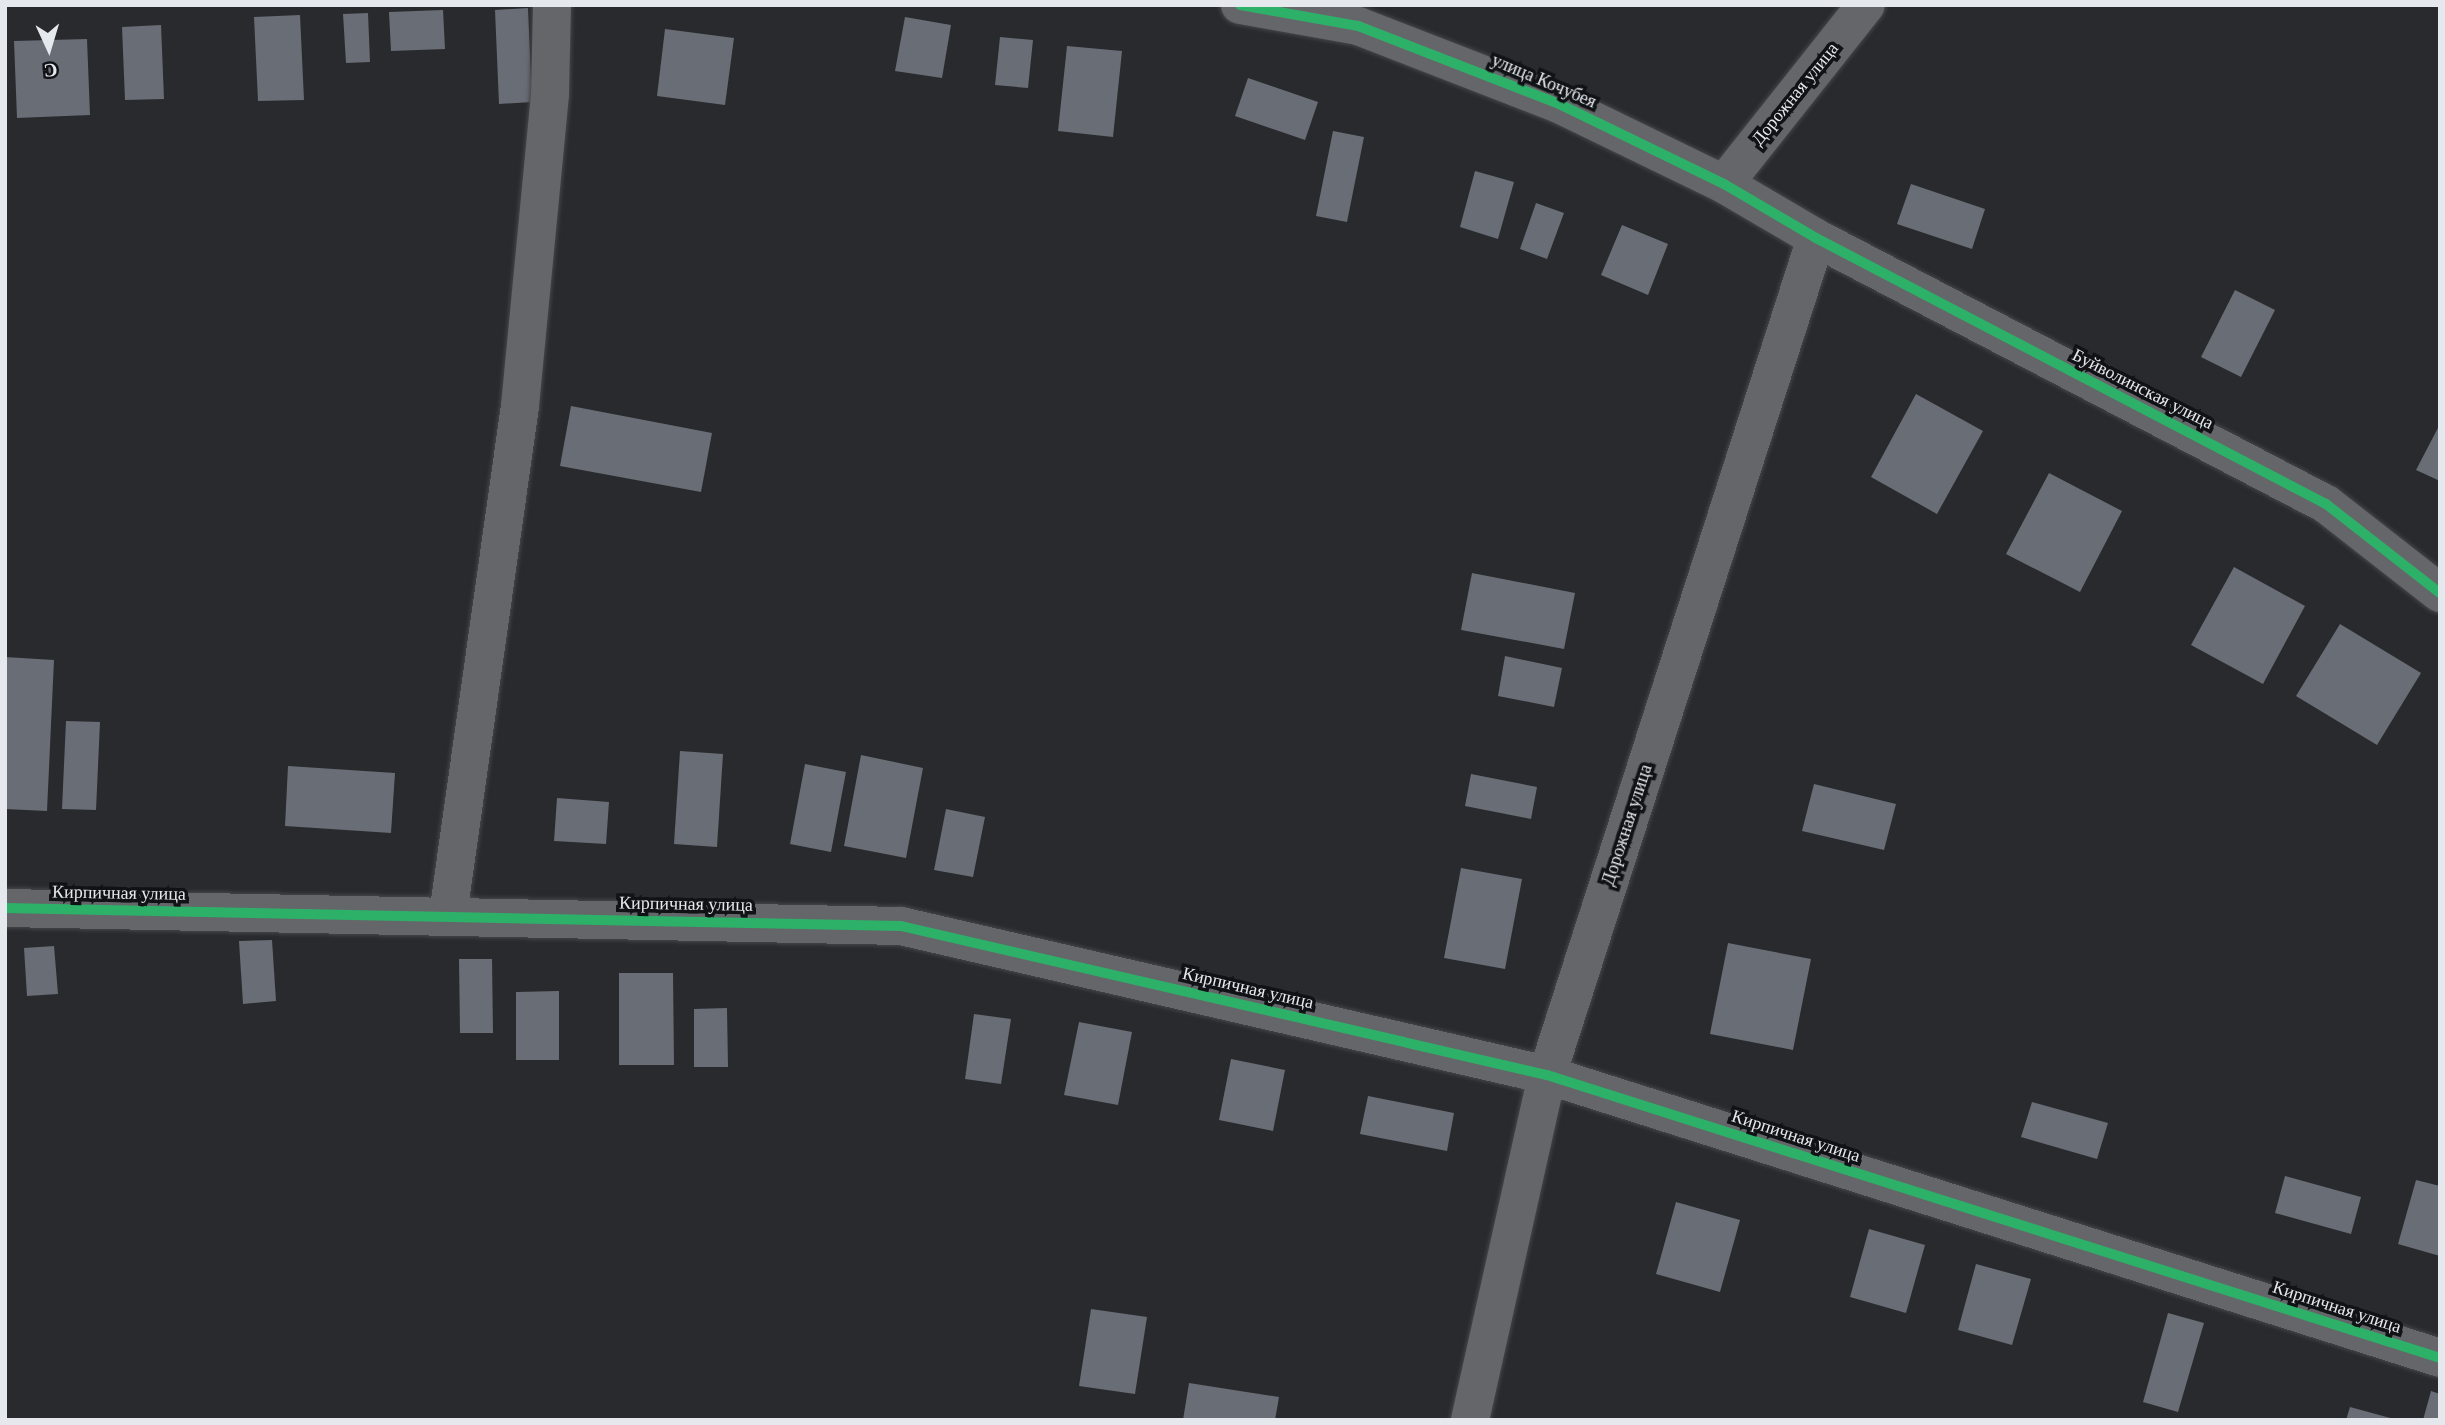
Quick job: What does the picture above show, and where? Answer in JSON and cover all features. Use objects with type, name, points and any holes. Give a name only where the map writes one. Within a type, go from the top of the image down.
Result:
[{"type":"street","points":[[448,915],[520,406],[550,94],[552,5]]},
{"type":"street","name":"улица Кочубея","points":[[1240,5],[1358,26],[1559,104],[1724,184],[1816,238]]},
{"type":"street","name":"Дорожная улица","points":[[1724,184],[1867,5]]},
{"type":"street","name":"Дорожная улица","points":[[1469,1420],[1547,1075],[1816,238]]},
{"type":"street","name":"Буйволинская улица","points":[[1816,238],[2326,504],[2440,593]]},
{"type":"street","name":"Кирпичная улица","points":[[5,908],[901,926],[1547,1075],[2440,1358]]},
{"type":"building","points":[[528,8],[532,102],[499,104],[495,10]]},
{"type":"building","points":[[443,10],[445,49],[391,51],[389,12]]},
{"type":"building","points":[[368,13],[370,62],[346,63],[343,14]]},
{"type":"building","points":[[300,15],[304,100],[258,101],[254,17]]},
{"type":"building","points":[[905,17],[951,25],[942,78],[895,71]]},
{"type":"building","points":[[161,25],[164,99],[125,100],[122,27]]},
{"type":"building","points":[[665,29],[734,38],[725,105],[657,96]]},
{"type":"building","points":[[1000,37],[1033,40],[1028,88],[995,85]]},
{"type":"building","points":[[87,39],[90,115],[17,118],[14,41]]},
{"type":"building","points":[[1067,46],[1122,51],[1113,137],[1058,131]]},
{"type":"building","points":[[1248,78],[1318,102],[1305,140],[1235,116]]},
{"type":"building","points":[[1333,131],[1364,137],[1347,222],[1316,216]]},
{"type":"building","points":[[1475,171],[1514,182],[1498,239],[1460,227]]},
{"type":"building","points":[[1911,184],[1985,209],[1972,249],[1897,224]]},
{"type":"building","points":[[1536,203],[1564,213],[1547,259],[1520,249]]},
{"type":"building","points":[[1622,225],[1668,244],[1648,295],[1601,275]]},
{"type":"building","points":[[2235,290],[2275,310],[2241,377],[2201,357]]},
{"type":"building","points":[[1916,394],[1983,431],[1937,514],[1871,477]]},
{"type":"building","points":[[571,406],[712,433],[701,492],[560,466]]},
{"type":"building","points":[[2440,424],[2440,481],[2416,470]]},
{"type":"building","points":[[2049,473],[2122,511],[2080,592],[2006,554]]},
{"type":"building","points":[[2234,567],[2305,606],[2263,684],[2191,645]]},
{"type":"building","points":[[1472,573],[1575,593],[1564,649],[1461,630]]},
{"type":"building","points":[[2340,624],[2421,673],[2377,745],[2296,696]]},
{"type":"building","points":[[1505,656],[1562,668],[1554,707],[1498,696]]},
{"type":"building","points":[[5,657],[54,660],[47,811],[5,809]]},
{"type":"building","points":[[66,721],[100,722],[96,810],[62,809]]},
{"type":"building","points":[[680,751],[723,754],[717,847],[674,844]]},
{"type":"building","points":[[861,755],[923,768],[906,858],[844,846]]},
{"type":"building","points":[[805,764],[846,772],[831,852],[790,844]]},
{"type":"building","points":[[288,766],[395,773],[391,833],[285,826]]},
{"type":"building","points":[[1471,774],[1537,787],[1531,819],[1465,806]]},
{"type":"building","points":[[1814,784],[1896,804],[1884,850],[1802,831]]},
{"type":"building","points":[[557,798],[609,802],[606,844],[554,841]]},
{"type":"building","points":[[946,809],[985,817],[973,877],[934,870]]},
{"type":"building","points":[[1461,868],[1522,879],[1505,969],[1444,958]]},
{"type":"building","points":[[272,940],[276,1001],[243,1004],[239,941]]},
{"type":"building","points":[[1728,943],[1811,959],[1793,1050],[1710,1034]]},
{"type":"building","points":[[54,946],[58,994],[27,996],[24,948]]},
{"type":"building","points":[[459,959],[492,959],[493,1033],[460,1033]]},
{"type":"building","points":[[619,973],[673,973],[674,1065],[619,1065]]},
{"type":"building","points":[[559,991],[559,1060],[516,1060],[516,992]]},
{"type":"building","points":[[727,1008],[728,1067],[694,1067],[694,1009]]},
{"type":"building","points":[[974,1014],[1011,1019],[1001,1084],[965,1079]]},
{"type":"building","points":[[1079,1022],[1132,1032],[1118,1105],[1064,1095]]},
{"type":"building","points":[[1231,1059],[1285,1070],[1273,1131],[1219,1120]]},
{"type":"building","points":[[1368,1096],[1454,1113],[1447,1151],[1360,1134]]},
{"type":"building","points":[[2032,1102],[2108,1123],[2097,1159],[2021,1137]]},
{"type":"building","points":[[2285,1176],[2361,1197],[2351,1234],[2275,1213]]},
{"type":"building","points":[[2416,1180],[2440,1186],[2440,1256],[2398,1244]]},
{"type":"building","points":[[1676,1202],[1740,1220],[1720,1292],[1656,1274]]},
{"type":"building","points":[[1869,1229],[1925,1245],[1906,1313],[1850,1297]]},
{"type":"building","points":[[1976,1264],[2031,1279],[2012,1345],[1958,1330]]},
{"type":"building","points":[[1091,1309],[1147,1317],[1135,1394],[1079,1386]]},
{"type":"building","points":[[2168,1313],[2204,1323],[2178,1412],[2143,1402]]},
{"type":"building","points":[[1189,1383],[1279,1397],[1275,1420],[1183,1420]]},
{"type":"building","points":[[2431,1391],[2440,1394],[2440,1420],[2423,1420]]},
{"type":"building","points":[[2350,1407],[2394,1419],[2394,1420],[2346,1420]]},
{"type":"cycle path","points":[[1240,5],[1358,26],[1559,104],[1724,184],[1816,238],[2326,504],[2440,593]]},
{"type":"cycle path","points":[[5,908],[901,926],[1547,1075],[2440,1358]]}]
